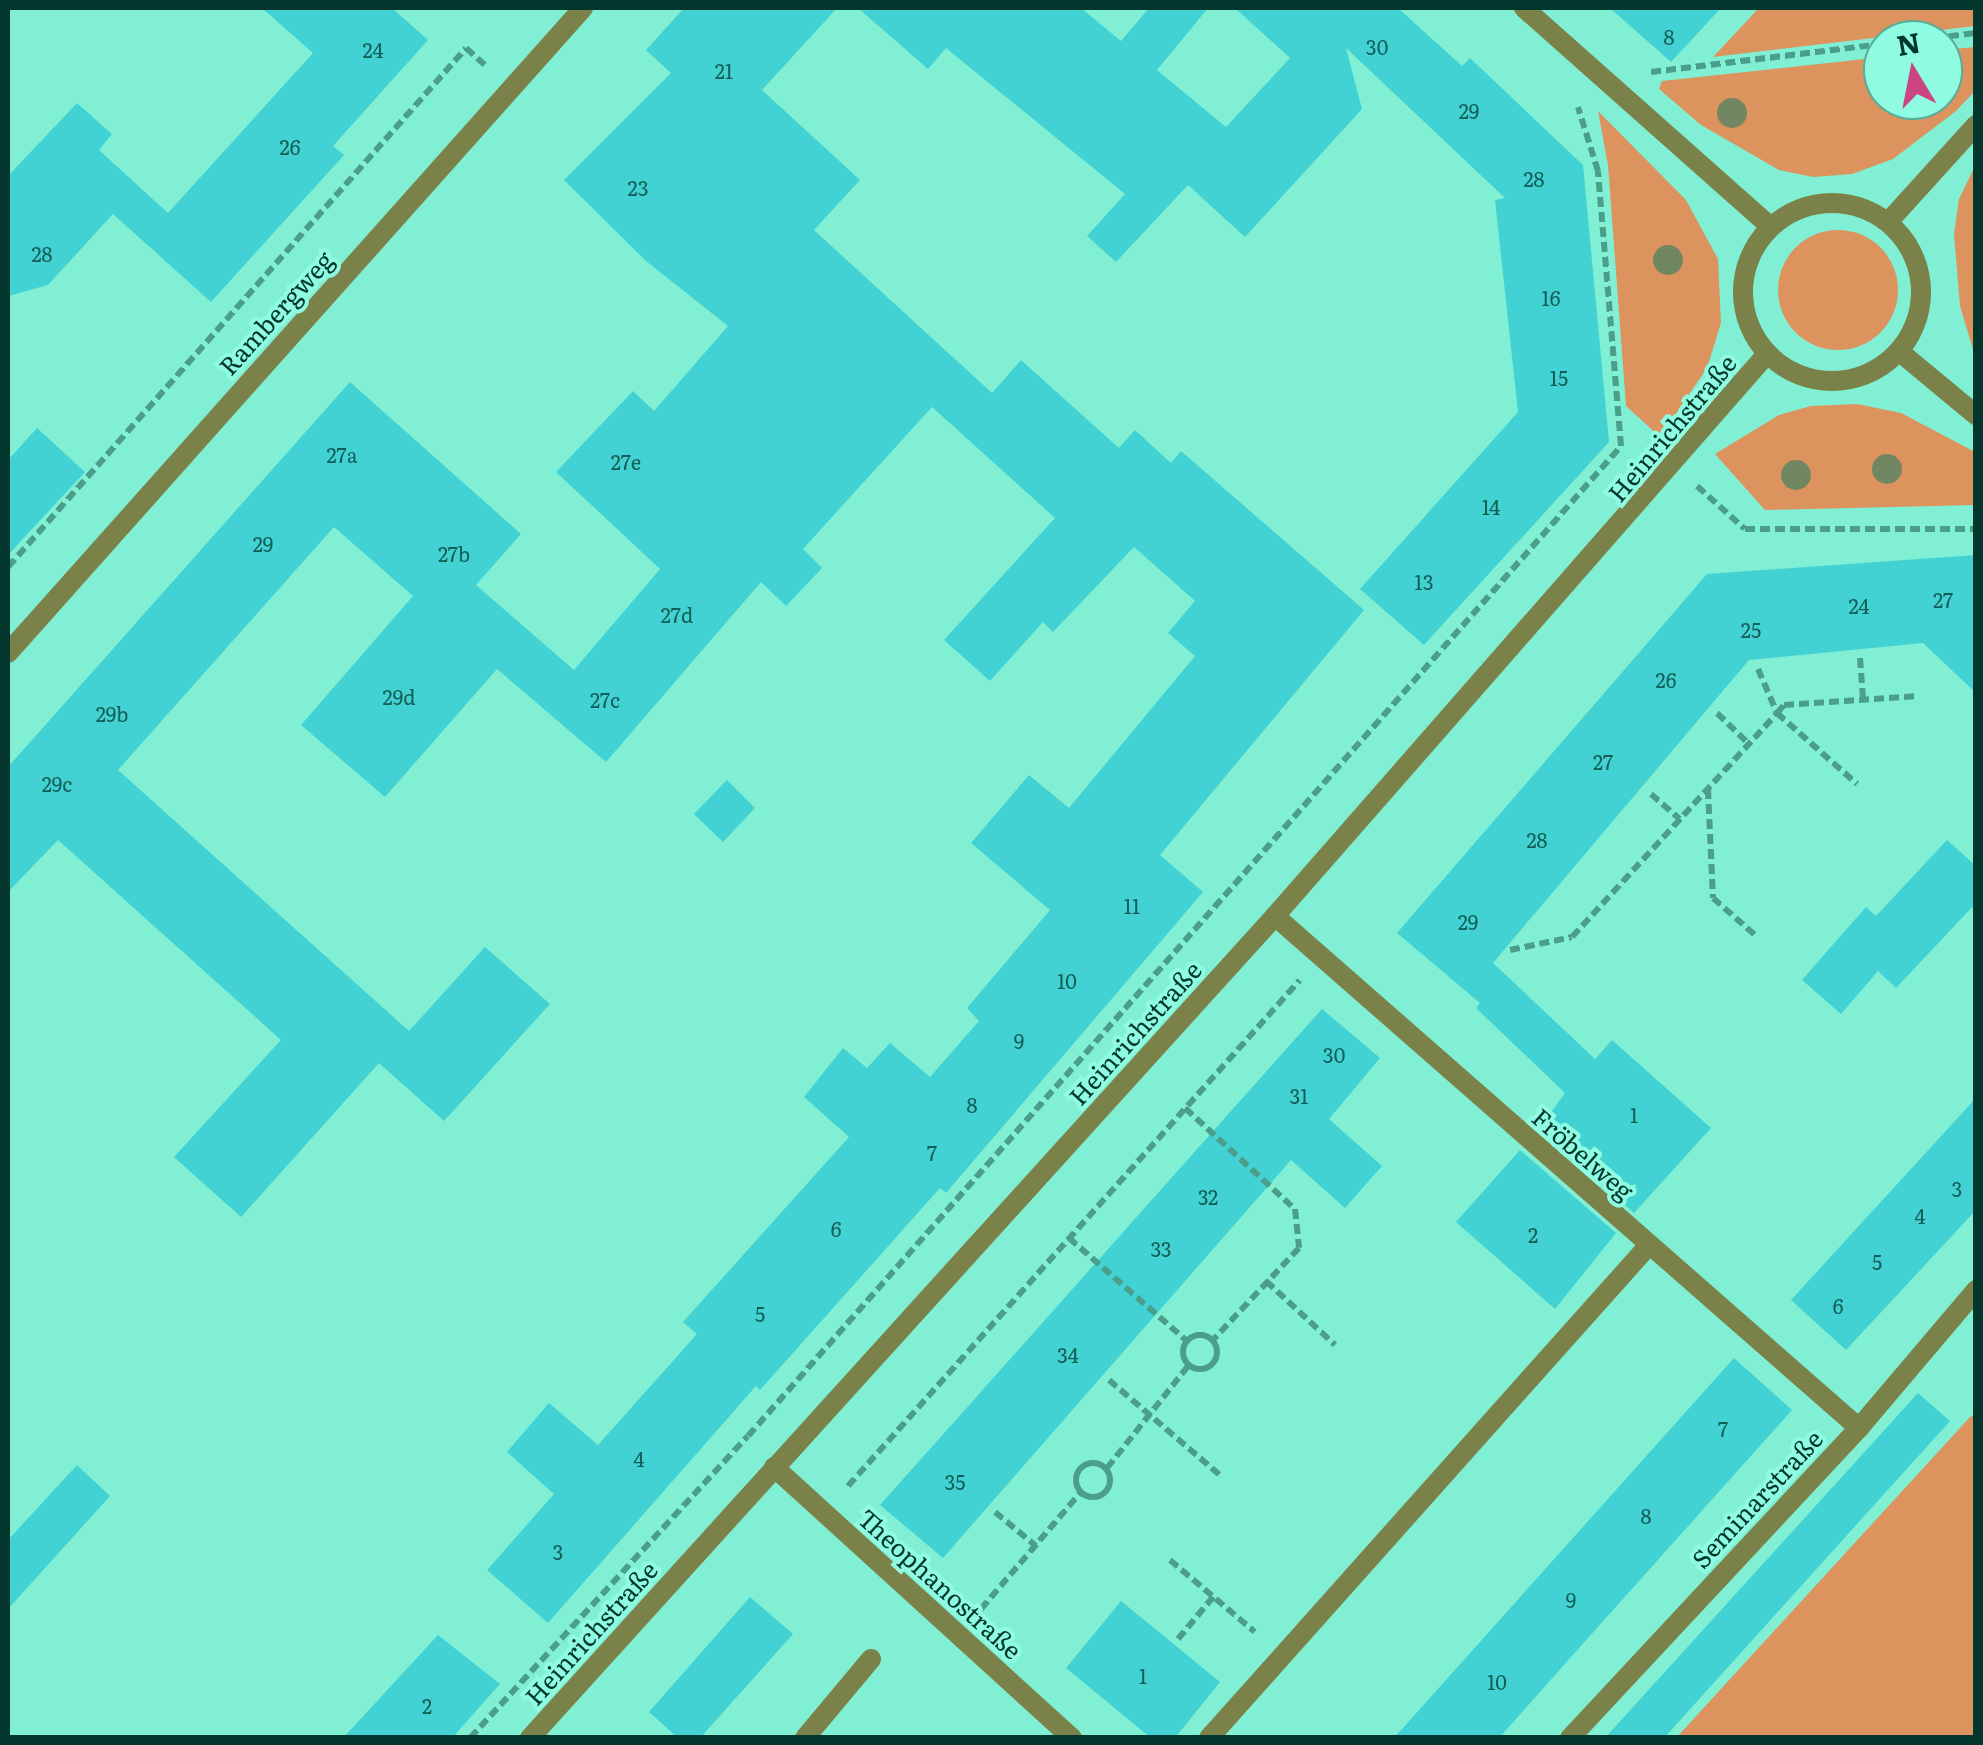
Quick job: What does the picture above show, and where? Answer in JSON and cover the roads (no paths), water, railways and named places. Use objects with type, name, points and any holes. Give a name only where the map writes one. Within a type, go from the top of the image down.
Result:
[{"type":"street","name":"Rambergweg","points":[[8,653],[582,8]]},
{"type":"street","points":[[1524,8],[1770,227]]},
{"type":"street","points":[[1889,221],[1976,124]]},
{"type":"street","points":[[1830,202],[1861,206],[1889,221],[1912,249],[1923,285],[1918,320],[1900,352],[1848,381],[1819,381],[1767,354],[1743,303],[1744,274],[1770,227],[1799,208],[1830,202]]},
{"type":"street","points":[[1900,352],[1976,415]]},
{"type":"street","name":"Heinrichstraße","points":[[530,1738],[1275,916],[1674,466],[1767,354]]},
{"type":"street","name":"Fröbelweg","points":[[1275,916],[1858,1428]]},
{"type":"street","points":[[1209,1738],[1650,1246]]},
{"type":"street","name":"Seminarstraße","points":[[1570,1738],[1858,1428],[1976,1290]]},
{"type":"street","name":"Theophanostraße","points":[[774,1468],[1072,1738]]},
{"type":"street","points":[[805,1738],[872,1660]]}]
